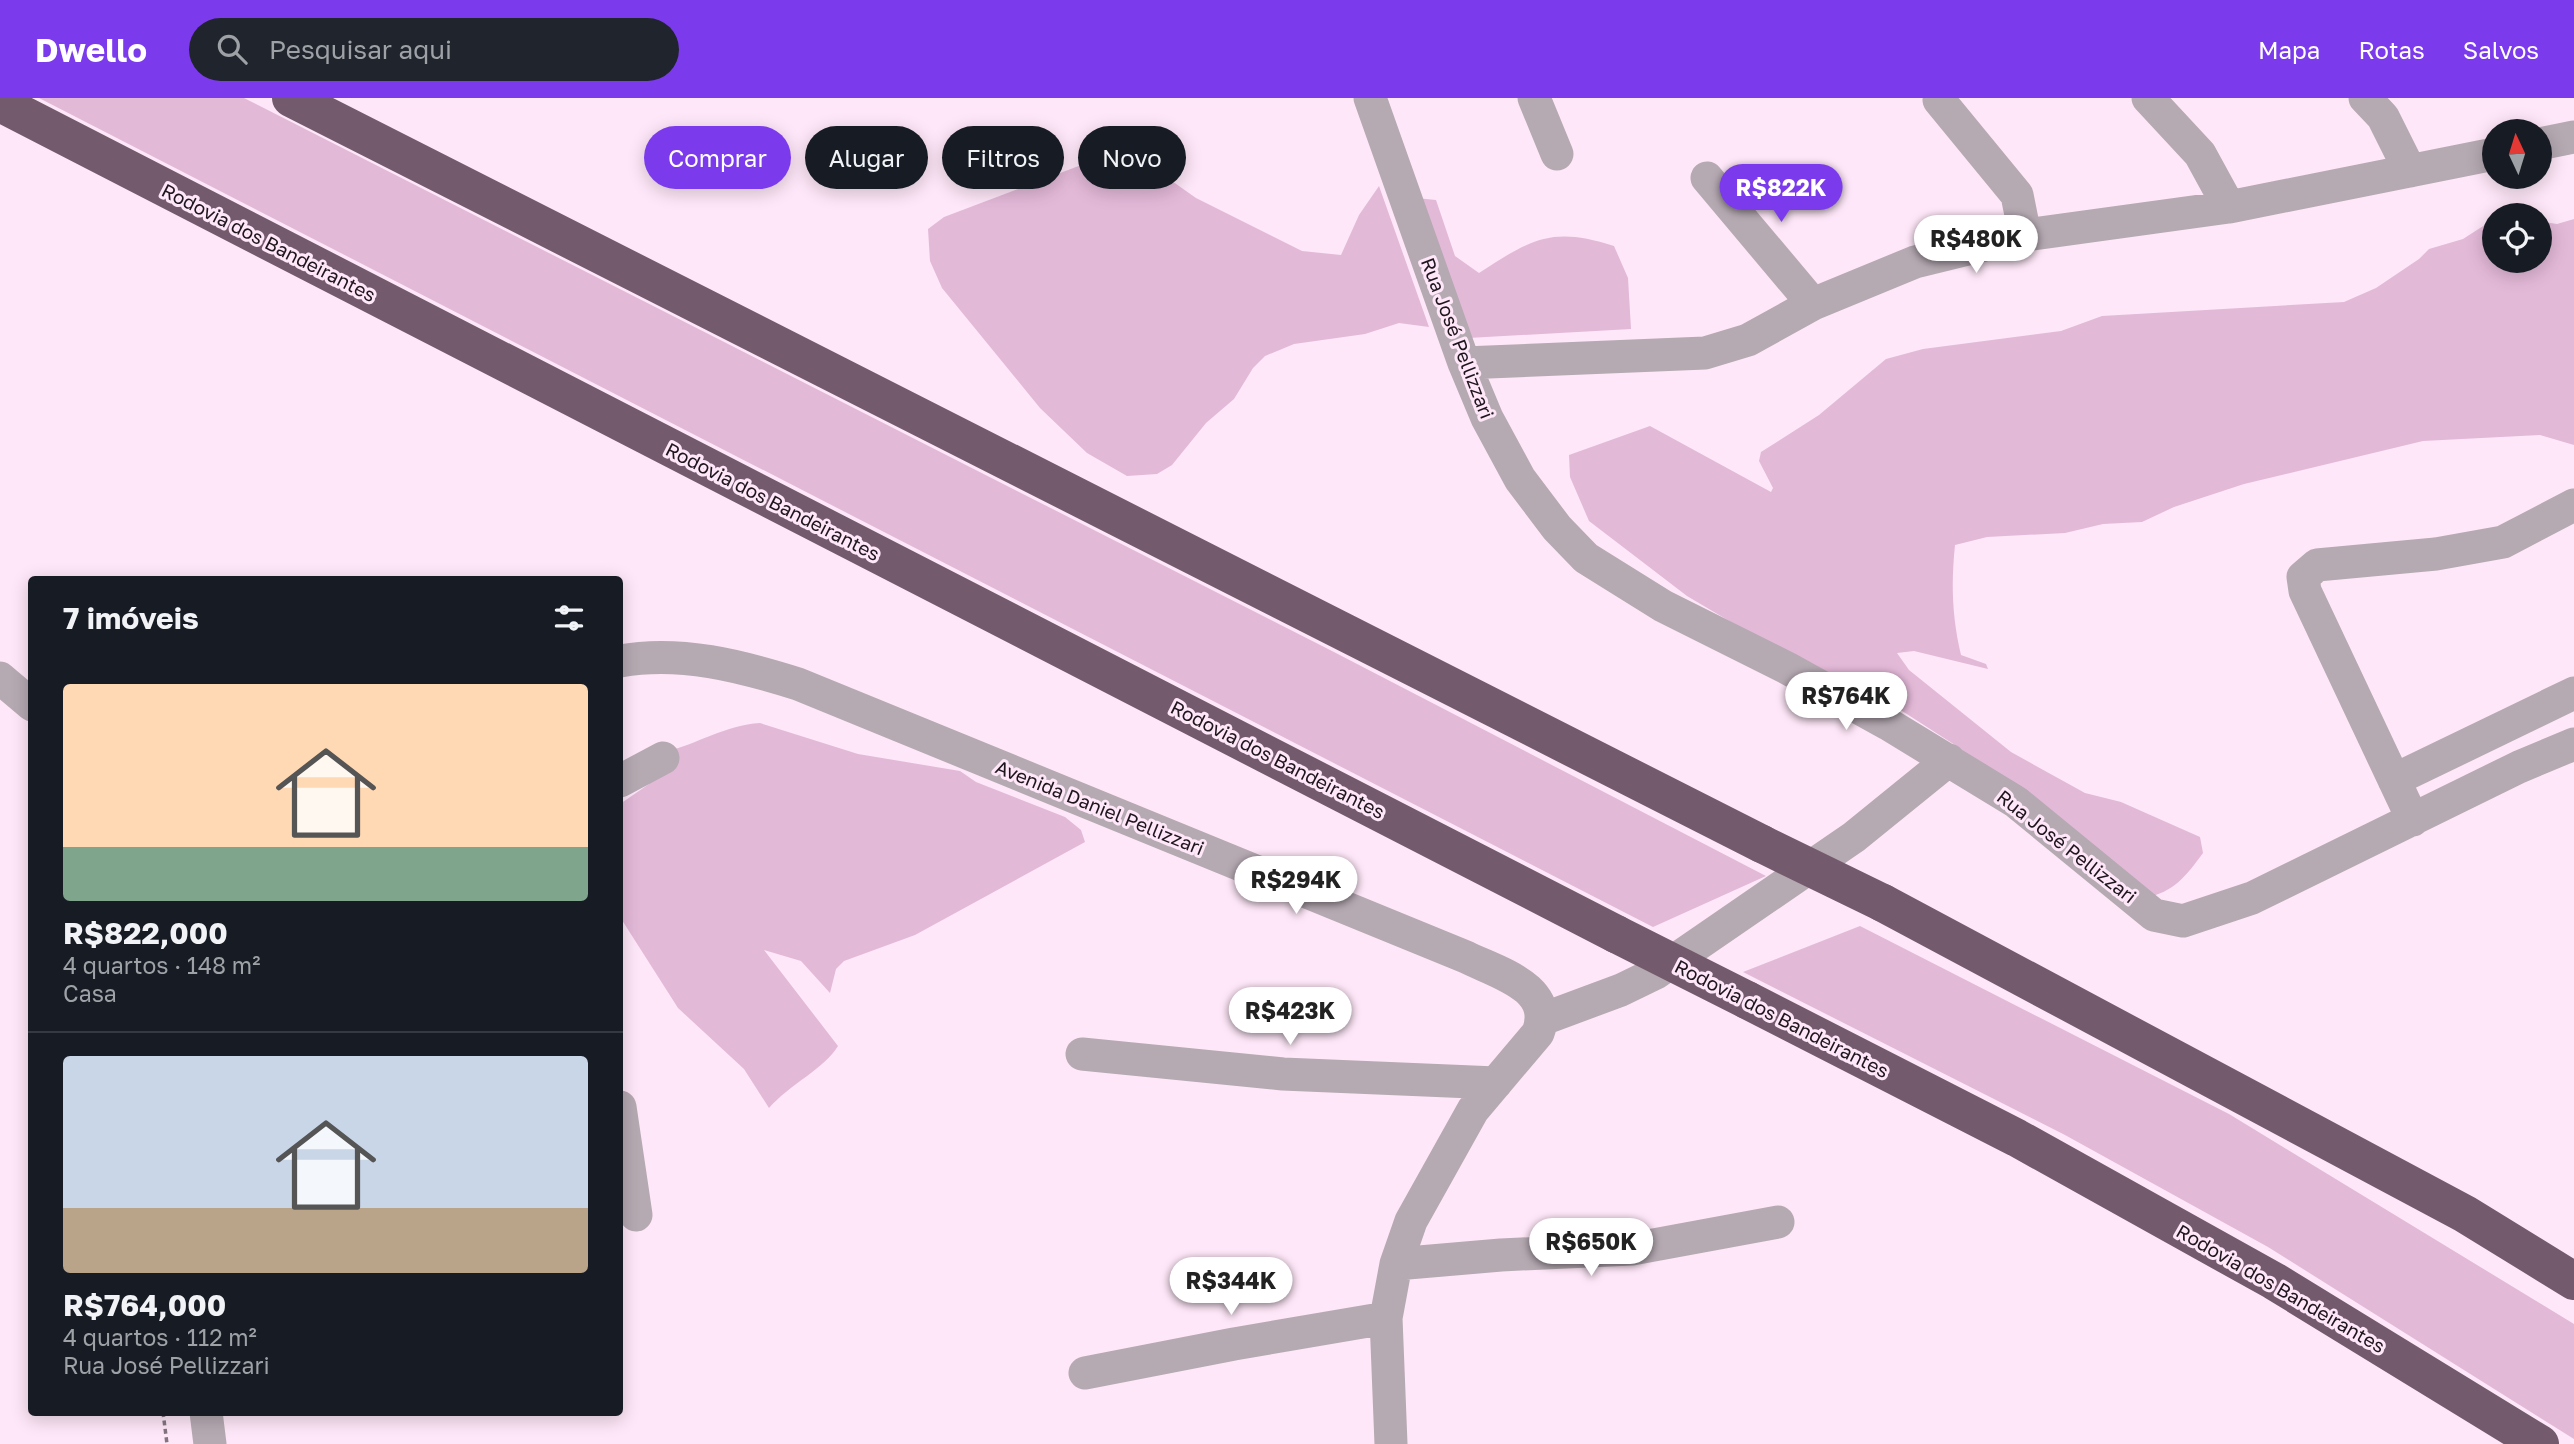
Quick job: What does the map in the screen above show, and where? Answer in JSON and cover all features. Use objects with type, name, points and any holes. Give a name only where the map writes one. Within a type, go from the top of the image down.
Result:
[{"type":"highway","points":[[291,98],[1883,903],[2465,1213],[2574,1281]]},
{"type":"highway","name":"Rodovia dos Bandeirantes","points":[[0,103],[2017,1138],[2262,1274],[2540,1444]]},
{"type":"street","points":[[1534,98],[1557,154]]},
{"type":"street","points":[[2148,98],[2200,154],[2229,207]]},
{"type":"street","points":[[2365,98],[2383,117],[2410,171]]},
{"type":"street","name":"Rua José Pellizzari","points":[[1378,100],[1464,363],[1487,418],[1520,479],[1557,528],[1586,558],[1663,606],[1787,668],[1949,760],[2016,802],[2154,915],[2168,920],[2198,918],[2252,898],[2519,767],[2574,744]]},
{"type":"street","points":[[1939,100],[2017,195],[2025,235]]},
{"type":"street","points":[[2552,141],[2574,137]]},
{"type":"street","points":[[1464,363],[1705,353],[1748,340],[1813,304],[1915,262],[2025,235],[2229,207],[2482,156]]},
{"type":"street","points":[[1707,178],[1813,304]]},
{"type":"street","points":[[2413,820],[2305,591],[2303,577],[2317,565],[2436,554],[2503,542],[2574,505]]},
{"type":"street","name":"Avenida Daniel Pellizzari","points":[[623,661],[690,659],[746,667],[798,684],[1466,957],[1522,984],[1537,996],[1543,1019]]},
{"type":"street","points":[[0,678],[28,702]]},
{"type":"street","points":[[2394,780],[2574,693]]},
{"type":"street","points":[[623,778],[663,758]]},
{"type":"street","points":[[1391,1444],[1387,1318],[1396,1264],[1411,1221],[1473,1110],[1527,1049],[1543,1019],[1621,990],[1656,973],[1854,836],[1949,760]]},
{"type":"street","points":[[1082,1054],[1283,1074],[1496,1083]]},
{"type":"street","points":[[623,1127],[636,1215]]},
{"type":"street","points":[[1396,1264],[1501,1255],[1632,1249],[1778,1222]]},
{"type":"street","points":[[1086,1374],[1234,1343],[1387,1318]]},
{"type":"street","points":[[206,1416],[210,1444]]},
{"type":"path","points":[[164,1416],[167,1444]]},
{"type":"shaded area","points":[[39,98],[244,98],[1332,651],[1766,876],[1653,927]]},
{"type":"shaded area","points":[[1078,166],[1078,189],[1183,189],[1302,251],[1341,255],[1359,215],[1379,186],[1429,327],[1399,323],[1365,334],[1294,344],[1265,356],[1253,368],[1234,399],[1206,423],[1172,465],[1157,474],[1127,476],[1087,453],[1040,408],[942,288],[930,261],[928,229],[944,217],[1018,189],[1064,189],[1064,172]]},
{"type":"shaded area","points":[[1416,198],[1436,200],[1455,256],[1479,273],[1528,244],[1543,239],[1574,237],[1614,246],[1628,278],[1631,329],[1468,338]]},
{"type":"shaded area","points":[[2574,219],[2574,445],[2540,435],[2423,441],[2244,484],[2174,507],[2142,522],[2103,524],[2065,533],[1987,537],[1955,545],[1953,600],[1961,655],[1986,664],[1988,669],[1914,651],[1897,653],[1909,670],[2011,752],[2085,793],[2121,802],[2200,837],[2203,853],[2185,876],[2164,892],[2145,898],[1958,747],[1865,687],[1792,658],[1687,596],[1589,521],[1570,477],[1569,455],[1650,426],[1771,492],[1773,488],[1759,461],[1761,452],[1819,415],[1886,359],[1923,349],[2061,331],[2102,316],[2344,302],[2376,288],[2419,259],[2429,249],[2463,239],[2482,227],[2482,273],[2552,273],[2552,223]]},
{"type":"shaded area","points":[[760,723],[858,754],[960,771],[976,782],[1065,817],[1081,830],[1085,842],[915,935],[844,961],[836,969],[830,993],[801,961],[764,950],[838,1046],[825,1062],[769,1108],[744,1069],[678,1008],[623,922],[623,802],[649,784],[665,752],[747,724]]},
{"type":"shaded area","points":[[1860,926],[2229,1114],[2574,1324],[2574,1439],[2268,1247],[2065,1135],[1743,972]]}]
